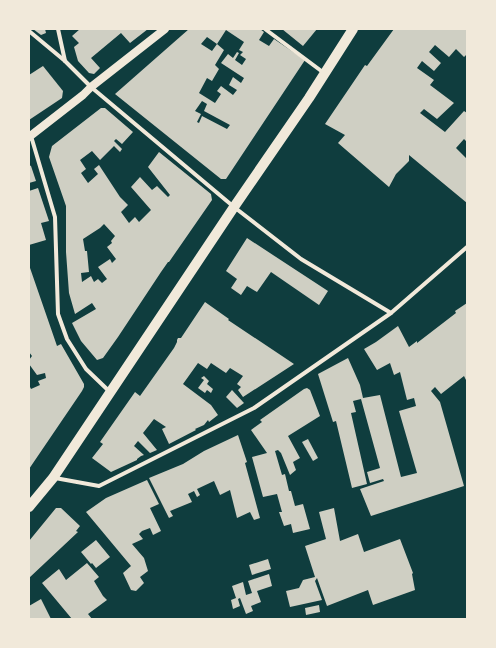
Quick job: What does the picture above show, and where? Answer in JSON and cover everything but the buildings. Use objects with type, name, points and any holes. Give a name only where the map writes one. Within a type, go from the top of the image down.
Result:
[{"type":"main road","points":[[30,137],[165,29]]},
{"type":"main road","points":[[29,508],[53,478],[234,207],[309,98],[353,29]]},
{"type":"street","points":[[58,29],[65,61]]},
{"type":"street","points":[[265,29],[325,73]]},
{"type":"street","points":[[29,31],[65,61],[91,87],[234,207],[301,259],[391,313]]},
{"type":"street","points":[[30,137],[55,217],[58,314],[67,339],[86,370],[110,392]]},
{"type":"street","points":[[53,478],[99,486],[254,408],[391,313],[467,247]]}]
